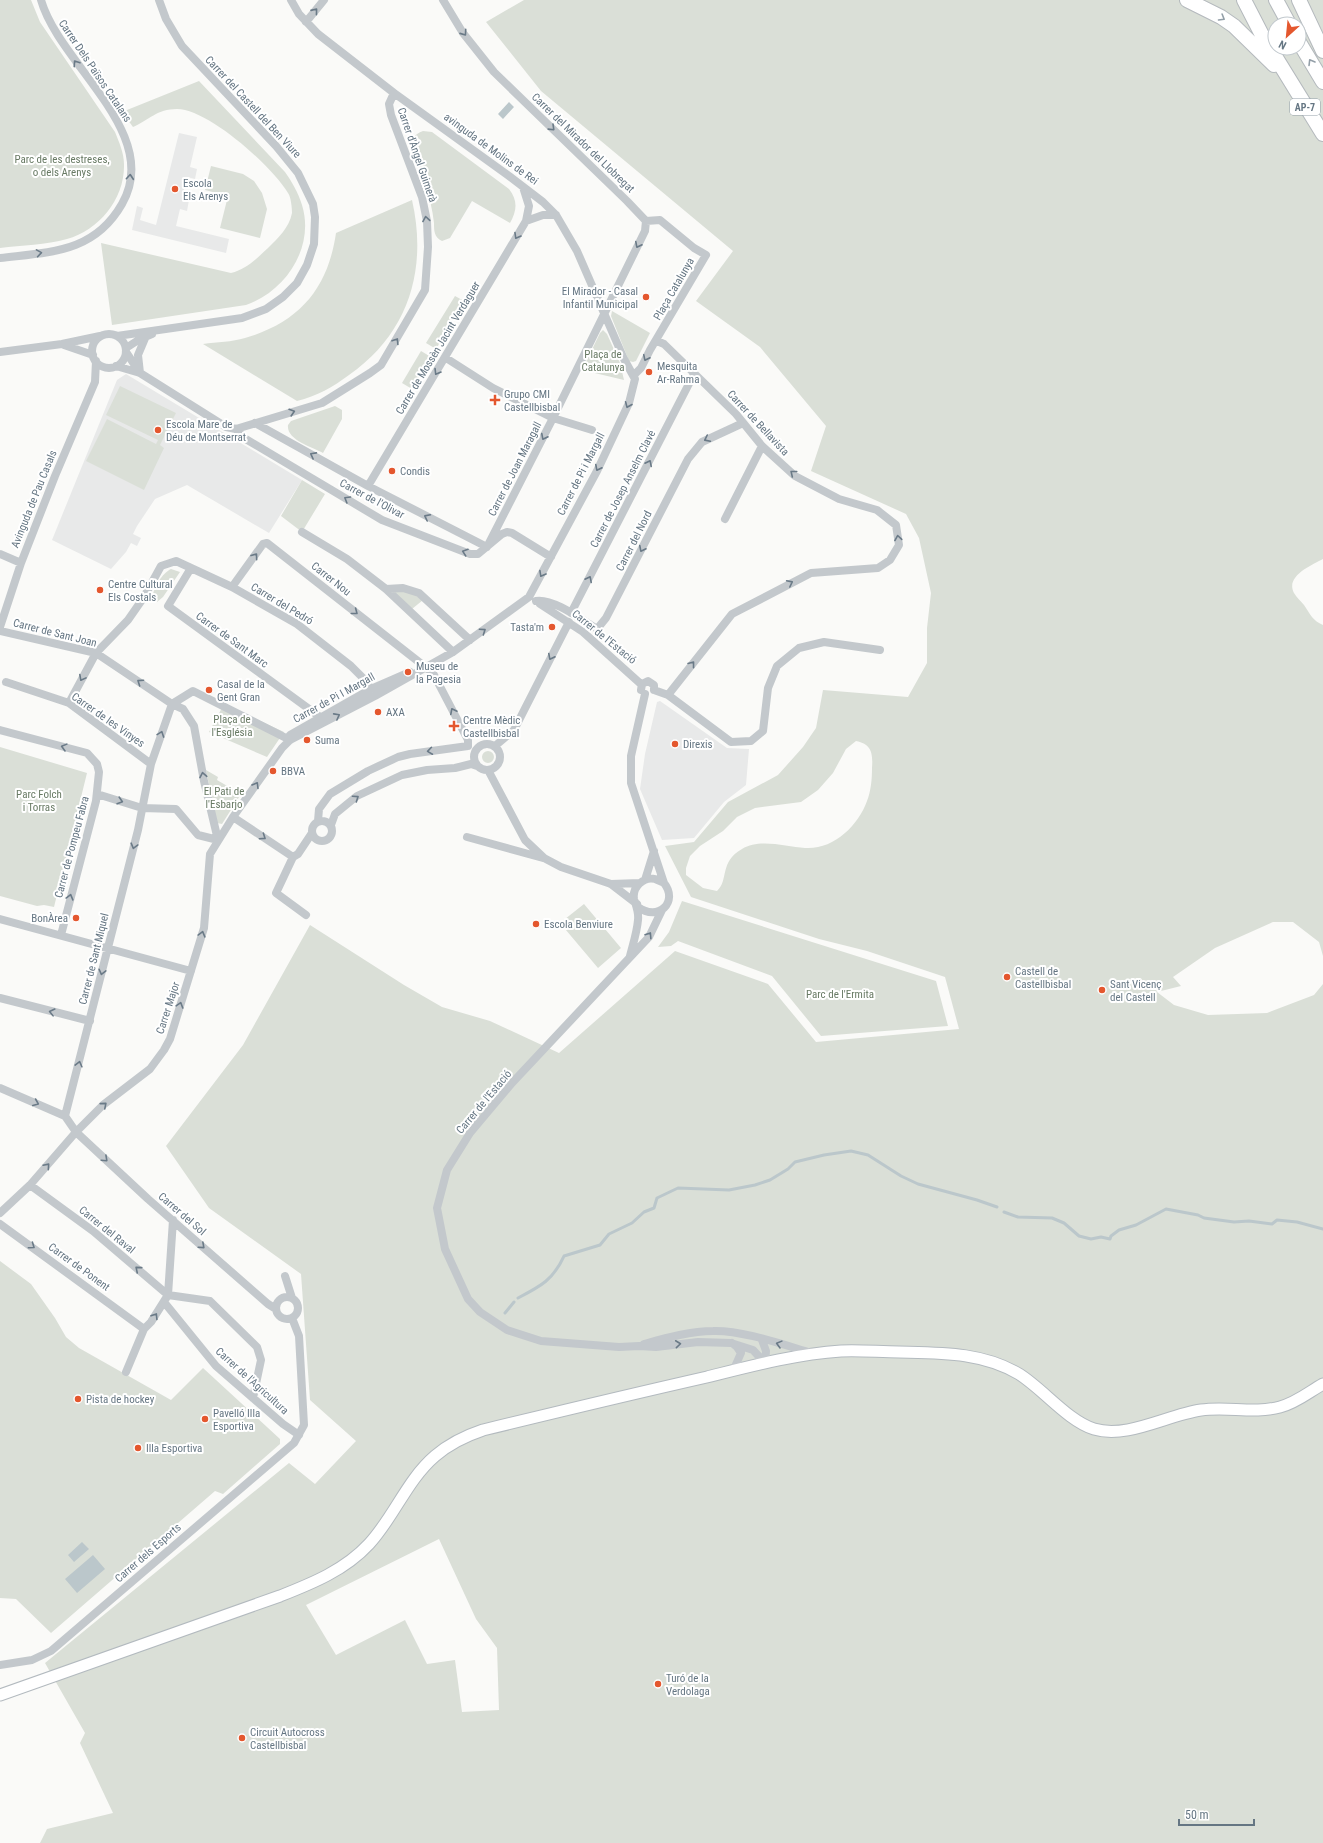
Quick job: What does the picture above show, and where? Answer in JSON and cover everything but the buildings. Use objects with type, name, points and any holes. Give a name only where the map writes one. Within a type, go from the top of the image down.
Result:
[{"type":"highway","points":[[1187,0],[1221,17],[1234,26],[1288,78]]},
{"type":"highway","name":"AP-7","points":[[1244,0],[1288,78],[1323,134]]},
{"type":"highway","points":[[1276,0],[1285,16]]},
{"type":"highway","points":[[1299,0],[1323,51]]},
{"type":"highway","points":[[1307,55],[1323,82]]},
{"type":"street","name":"Carrer Dels Països Catalans","points":[[0,258],[64,249],[84,242],[95,236],[110,222],[125,200],[129,188],[130,153],[120,127],[51,25],[40,0]]},
{"type":"street","name":"Carrer del Castell del Ben Viure","points":[[117,336],[242,318],[266,309],[279,301],[297,283],[307,265],[314,244],[315,217],[313,204],[298,173],[276,146],[182,46],[166,19],[159,0]]},
{"type":"street","name":"avinguda de Molins de Rei","points":[[291,0],[306,22],[318,34],[543,202],[556,215],[577,251],[624,359],[634,375]]},
{"type":"street","points":[[306,22],[324,0]]},
{"type":"street","name":"Carrer del Mirador del Llobregat","points":[[443,0],[463,33],[494,72],[628,201],[646,221]]},
{"type":"street","name":"Carrer d'Àngel Guimerà","points":[[236,429],[322,403],[381,365],[425,290],[428,247],[427,221],[422,197],[391,115],[389,104],[394,92]]},
{"type":"street","name":"Carrer de Mossèn Jacint Verdaguer","points":[[368,486],[446,358],[526,220],[529,206],[523,187]]},
{"type":"street","points":[[526,220],[543,215],[556,215]]},
{"type":"street","name":"Plaça Catalunya","points":[[634,375],[641,368],[706,255],[694,248],[660,220],[646,221]]},
{"type":"street","points":[[604,314],[645,231],[646,221]]},
{"type":"street","name":"Carrer de Joan Maragall","points":[[487,547],[604,314]]},
{"type":"street","name":"Carrer del Castell del Ben Viure","points":[[126,350],[146,336],[168,329]]},
{"type":"street","points":[[0,352],[62,344],[109,334],[117,336],[123,340],[126,350],[122,362],[116,366],[107,367],[94,358],[62,344]]},
{"type":"street","points":[[94,358],[93,347],[96,340],[102,335]]},
{"type":"street","points":[[140,373],[138,355],[146,336]]},
{"type":"street","name":"Carrer de Bellavista","points":[[657,341],[664,344],[736,414],[762,446],[795,476],[839,498],[877,510],[896,525],[899,545],[890,560],[878,568],[811,572],[732,614],[668,695]]},
{"type":"street","name":"Carrer de l'Olivar","points":[[126,350],[140,373]]},
{"type":"street","name":"Avinguda de Pau Casals","points":[[94,358],[95,382]]},
{"type":"street","points":[[446,358],[493,388],[553,418],[592,430]]},
{"type":"street","name":"Carrer de l'Olivar","points":[[116,366],[140,373],[226,427],[236,429],[244,438],[382,520],[470,554],[478,554],[502,534],[512,533],[551,557]]},
{"type":"street","name":"Avinguda de Pau Casals","points":[[0,628],[21,563],[55,476],[95,382],[107,367]]},
{"type":"street","name":"Carrer de Josep Anselm Clavé","points":[[571,613],[694,374]]},
{"type":"street","name":"Carrer de Pi i Margall","points":[[532,599],[551,557],[629,403],[634,385],[634,375]]},
{"type":"street","name":"Carrer del Nord","points":[[532,599],[543,600],[571,613],[598,630],[606,618],[688,459],[702,442],[743,423]]},
{"type":"street","points":[[251,424],[248,433],[251,442]]},
{"type":"street","name":"Carrer de l'Olivar","points":[[251,424],[487,547]]},
{"type":"street","points":[[725,519],[762,446]]},
{"type":"street","points":[[302,532],[346,559],[386,590],[453,652]]},
{"type":"street","name":"Carrer Nou","points":[[232,587],[263,544],[267,543],[426,667]]},
{"type":"street","points":[[0,554],[21,563]]},
{"type":"street","name":"Carrer del Pedró","points":[[69,703],[96,652],[128,620],[144,597],[161,566],[176,561],[232,587],[297,624],[351,666],[371,689]]},
{"type":"street","name":"Carrer de Sant Marc","points":[[191,568],[168,606],[320,717]]},
{"type":"street","points":[[386,590],[403,588],[419,593],[470,640]]},
{"type":"street","name":"Carrer de l'Estació","points":[[532,599],[569,622],[642,685]]},
{"type":"street","name":"Carrer de Pi I Margall","points":[[290,740],[453,652],[532,599]]},
{"type":"street","points":[[495,746],[514,730],[569,622]]},
{"type":"street","name":"Carrer de Sant Joan","points":[[0,631],[96,652],[172,704],[183,709],[194,726],[204,781],[218,840]]},
{"type":"street","points":[[654,690],[668,695],[731,742],[751,742],[763,731],[768,688],[777,666],[799,648],[824,642],[880,650]]},
{"type":"street","points":[[426,667],[434,673],[468,740],[477,766]]},
{"type":"street","name":"Carrer de Pi I Margall","points":[[290,740],[290,735],[371,689],[406,673],[416,672]]},
{"type":"street","name":"Carrer de les Vinyes","points":[[6,682],[69,703],[151,764]]},
{"type":"street","points":[[644,682],[650,682],[654,685],[654,690],[650,694],[645,694],[641,690],[642,685],[644,682]]},
{"type":"street","points":[[172,704],[193,691],[290,740]]},
{"type":"street","name":"Carrer de l'Estació","points":[[645,694],[631,756],[631,784],[664,883],[669,892],[669,899],[649,937],[512,1083],[470,1133],[448,1170],[437,1208],[444,1249],[468,1299],[480,1312],[507,1330],[541,1341],[619,1347],[656,1347],[698,1342],[731,1343],[752,1350],[765,1363]]},
{"type":"street","name":"Carrer de Sant Miquel","points":[[65,1116],[138,830],[151,764],[172,704]]},
{"type":"street","name":"Carrer de Pompeu Fabra","points":[[0,730],[87,753],[97,764],[99,772],[97,794],[61,935]]},
{"type":"street","name":"Carrer Major","points":[[0,1214],[30,1186],[76,1132],[102,1105],[150,1069],[158,1059],[170,1039],[204,928],[210,854],[272,760],[290,740]]},
{"type":"street","points":[[306,915],[276,893],[293,857],[298,854],[312,832],[314,824],[318,821],[319,809],[330,794],[368,771],[398,757],[410,754],[471,749],[483,744],[495,746],[498,750],[500,758],[496,766],[488,770],[471,764],[455,768],[427,770],[402,775],[357,796],[335,814],[331,825],[332,834],[325,841],[316,839],[312,832]]},
{"type":"street","points":[[488,770],[526,840],[544,858]]},
{"type":"street","points":[[97,794],[142,808],[176,809],[198,835],[218,840]]},
{"type":"street","points":[[233,817],[293,857]]},
{"type":"street","points":[[318,821],[327,822],[331,825]]},
{"type":"street","points":[[467,837],[544,858],[561,867],[611,884],[645,912],[654,913],[662,910]]},
{"type":"street","name":"Carrer de l'Estació","points":[[630,957],[639,919],[637,905],[634,899],[635,890],[642,881],[654,851]]},
{"type":"street","points":[[611,884],[655,879],[664,883]]},
{"type":"street","points":[[0,919],[191,971]]},
{"type":"street","points":[[0,998],[90,1021]]},
{"type":"street","points":[[0,1088],[65,1116]]},
{"type":"street","name":"Carrer del Sol","points":[[65,1116],[76,1132],[148,1199],[268,1304],[276,1309]]},
{"type":"street","name":"Carrer del Raval","points":[[30,1186],[93,1231],[166,1298]]},
{"type":"street","points":[[126,1372],[144,1329],[151,1322],[166,1298],[173,1220]]},
{"type":"street","name":"Carrer de Ponent","points":[[0,1224],[144,1329]]},
{"type":"street","points":[[285,1276],[292,1298],[298,1304],[298,1308],[295,1316],[292,1318],[282,1318],[276,1309],[279,1301],[283,1298],[292,1298]]},
{"type":"street","points":[[166,1298],[210,1301],[257,1347],[261,1360],[253,1398]]},
{"type":"street","name":"Carrer de l'Agricultura","points":[[166,1298],[216,1366],[283,1424],[299,1435]]},
{"type":"street","points":[[292,1318],[299,1336],[302,1374],[304,1425],[299,1435]]},
{"type":"street","name":"Carrer de l'Estació","points":[[639,1346],[684,1335],[714,1331],[740,1334],[817,1354]]},
{"type":"street","points":[[762,1340],[766,1351],[765,1363]]},
{"type":"street","points":[[731,1343],[737,1347],[740,1353],[733,1370]]},
{"type":"street","points":[[0,1695],[274,1598],[327,1576],[346,1564],[370,1543],[425,1466],[449,1445],[465,1436],[483,1430],[608,1399],[765,1363],[842,1351],[968,1355],[994,1362],[1018,1374],[1080,1423],[1103,1431],[1133,1429],[1188,1412],[1204,1409],[1253,1410],[1277,1408],[1292,1403],[1323,1384]]},
{"type":"street","name":"Carrer dels Esports","points":[[0,1665],[32,1660],[51,1651],[287,1448],[299,1435]]},
{"type":"shaded area","points":[[509,102],[514,107],[503,119],[498,114]]},
{"type":"shaded area","name":"Escola Els Arenys","points":[[179,133],[197,137],[190,167],[197,169],[195,179],[187,177],[182,198],[189,200],[187,211],[180,209],[176,226],[229,239],[226,253],[132,230],[137,206],[143,208],[140,220],[156,225]]},
{"type":"shaded area","name":"Escola Mare de Déu de Montserrat","points":[[126,374],[302,480],[269,533],[187,485],[155,499],[133,534],[141,538],[137,546],[131,543],[126,552],[111,569],[52,540],[117,380]]},
{"type":"shaded area","name":"Direxis","points":[[660,701],[727,748],[749,749],[746,785],[724,802],[694,838],[662,840],[640,789],[645,754],[657,702]]},
{"type":"shaded area","points":[[82,1542],[89,1549],[74,1562],[68,1555]]},
{"type":"shaded area","points":[[93,1555],[105,1569],[77,1593],[65,1579]]},
{"type":"green space","name":"Parc de les destreses, o dels Arenys","points":[[0,0],[31,0],[40,22],[115,132],[120,144],[124,160],[123,177],[115,201],[99,221],[79,235],[67,239],[42,244],[0,248]]},
{"type":"green space","points":[[524,0],[1323,0],[1323,559],[1296,576],[1292,587],[1295,595],[1312,617],[1323,625],[1323,956],[1319,942],[1293,922],[1273,922],[1215,948],[1173,977],[1181,986],[1157,992],[1174,1005],[1208,1015],[1267,1013],[1314,995],[1323,984],[1323,1843],[40,1843],[47,1829],[113,1813],[80,1743],[85,1733],[45,1663],[289,1463],[315,1484],[356,1441],[310,1400],[301,1274],[209,1208],[166,1146],[243,1045],[310,925],[404,985],[442,1007],[490,1021],[559,1053],[675,951],[768,984],[816,1042],[959,1029],[945,977],[867,951],[819,939],[691,897],[665,846],[694,842],[728,802],[778,775],[803,747],[816,728],[823,690],[908,697],[927,663],[927,628],[931,593],[919,538],[906,514],[811,471],[826,426],[760,347],[696,301],[733,251],[541,91],[486,22]],"holes":[[[856,741],[861,742],[868,747],[872,754],[871,785],[863,810],[851,827],[843,835],[835,841],[815,848],[757,844],[742,849],[735,854],[727,865],[723,882],[717,891],[703,888],[686,875],[686,868],[690,856],[700,846],[723,831],[737,817],[755,808],[801,802],[818,790],[833,773],[846,749]],[[439,1539],[476,1619],[497,1648],[499,1710],[462,1712],[455,1660],[427,1664],[405,1620],[336,1655],[306,1605]]]},
{"type":"green space","points":[[199,81],[285,172],[297,191],[302,205],[305,221],[301,251],[294,266],[285,278],[260,298],[246,305],[112,325],[101,243],[231,273],[247,266],[259,256],[283,232],[291,218],[292,211],[290,197],[280,182],[268,168],[222,128],[205,118],[177,109],[170,109],[159,113],[133,127],[122,112]]},
{"type":"green space","points":[[423,131],[432,132],[509,189],[512,193],[516,206],[510,223],[472,201],[450,238],[442,241],[437,238],[434,231],[433,213],[428,194],[412,147],[414,137]]},
{"type":"green space","points":[[211,166],[243,174],[254,181],[262,193],[267,209],[260,238],[220,228],[228,196],[205,190]]},
{"type":"green space","points":[[412,200],[416,226],[417,251],[415,275],[409,298],[399,320],[386,340],[369,359],[349,375],[318,394],[297,401],[203,344],[245,338],[281,323],[296,312],[308,300],[318,286],[332,253],[336,233]]},
{"type":"green space","points":[[455,296],[464,301],[436,349],[426,343]]},
{"type":"green space","name":"Plaça de Catalunya","points":[[612,311],[650,333],[636,361],[629,361],[611,316]]},
{"type":"green space","name":"Plaça de Catalunya","points":[[603,330],[607,334],[620,363],[624,380],[582,370],[600,333]]},
{"type":"green space","points":[[421,351],[431,357],[412,389],[402,383]]},
{"type":"green space","points":[[120,386],[176,413],[160,445],[164,448],[144,490],[86,461],[107,419],[156,444],[158,440],[106,415]]},
{"type":"green space","points":[[335,406],[342,410],[342,419],[323,453],[295,439],[288,430],[288,425],[291,421]]},
{"type":"green space","points":[[302,480],[325,494],[302,532],[281,516]]},
{"type":"green space","points":[[171,569],[180,572],[163,597],[157,602],[153,600],[155,587],[164,574]]},
{"type":"green space","points":[[390,590],[412,592],[423,600],[412,609]]},
{"type":"green space","name":"Plaça de l'Església","points":[[224,704],[284,732],[267,757],[209,732]]},
{"type":"green space","name":"Parc Folch i Torras","points":[[0,747],[87,773],[54,907],[44,905],[37,906],[0,896]]},
{"type":"green space","points":[[486,751],[490,751],[494,757],[490,763],[486,763],[482,759],[482,755]]},
{"type":"green space","name":"El Pati de l'Esbarjo","points":[[206,770],[218,777],[217,780],[241,794],[222,824],[217,823]]},
{"type":"green space","name":"Parc de l'Ermita","points":[[682,901],[936,981],[948,1026],[821,1036],[772,976],[678,941],[671,946],[658,947],[669,932]]},
{"type":"green space","points":[[584,904],[621,948],[598,968],[560,923]]},
{"type":"green space","name":"Illa Esportiva","points":[[0,1261],[31,1284],[55,1318],[66,1337],[79,1348],[171,1400],[203,1368],[280,1439],[280,1444],[223,1494],[215,1491],[51,1633],[16,1599],[0,1598]]},
{"type":"waterway","points":[[518,1298],[546,1282],[551,1277],[564,1256],[600,1245],[609,1234],[632,1223],[644,1212],[654,1208],[657,1198],[678,1188],[729,1190],[755,1185],[770,1180],[788,1169],[795,1162],[824,1155],[851,1151],[868,1155],[901,1176],[918,1184],[997,1207]]},
{"type":"waterway","points":[[1004,1212],[1018,1217],[1052,1218],[1064,1223],[1079,1236],[1091,1239],[1101,1237],[1110,1239],[1111,1236],[1119,1230],[1136,1225],[1166,1209],[1198,1215],[1204,1218],[1234,1222],[1249,1221],[1272,1224],[1277,1220],[1297,1222],[1323,1229]]},
{"type":"waterway","points":[[505,1313],[514,1302]]},
{"type":"place","name":"Escola Els Arenys","points":[[175,189]]},
{"type":"place","name":"El Mirador - Casal Infantil Municipal","points":[[646,297]]},
{"type":"place","name":"Mesquita Ar-Rahma","points":[[649,372]]},
{"type":"place","name":"Grupo CMI Castellbisbal","points":[[495,400]]},
{"type":"place","name":"Escola Mare de Déu de Montserrat","points":[[158,430]]},
{"type":"place","name":"Condis","points":[[392,471]]},
{"type":"place","name":"Centre Cultural Els Costals","points":[[100,590]]},
{"type":"place","name":"Tasta'm","points":[[552,627]]},
{"type":"place","name":"Museu de la Pagesia","points":[[408,672]]},
{"type":"place","name":"Casal de la Gent Gran","points":[[209,690]]},
{"type":"place","name":"AXA","points":[[378,712]]},
{"type":"place","name":"Centre Mèdic Castellbisbal","points":[[454,726]]},
{"type":"place","name":"Suma","points":[[307,740]]},
{"type":"place","name":"Direxis","points":[[675,744]]},
{"type":"place","name":"BBVA","points":[[273,771]]},
{"type":"place","name":"BonÀrea","points":[[76,918]]},
{"type":"place","name":"Escola Benviure","points":[[536,924]]},
{"type":"place","name":"Castell de Castellbisbal","points":[[1007,977]]},
{"type":"place","name":"Sant Vicenç del Castell","points":[[1102,990]]},
{"type":"place","name":"Pista de hockey","points":[[78,1399]]},
{"type":"place","name":"Pavelló Illa Esportiva","points":[[205,1419]]},
{"type":"place","name":"Illa Esportiva","points":[[138,1448]]},
{"type":"place","name":"Turó de la Verdolaga","points":[[658,1684]]},
{"type":"place","name":"Circuit Autocross Castellbisbal","points":[[242,1738]]}]
